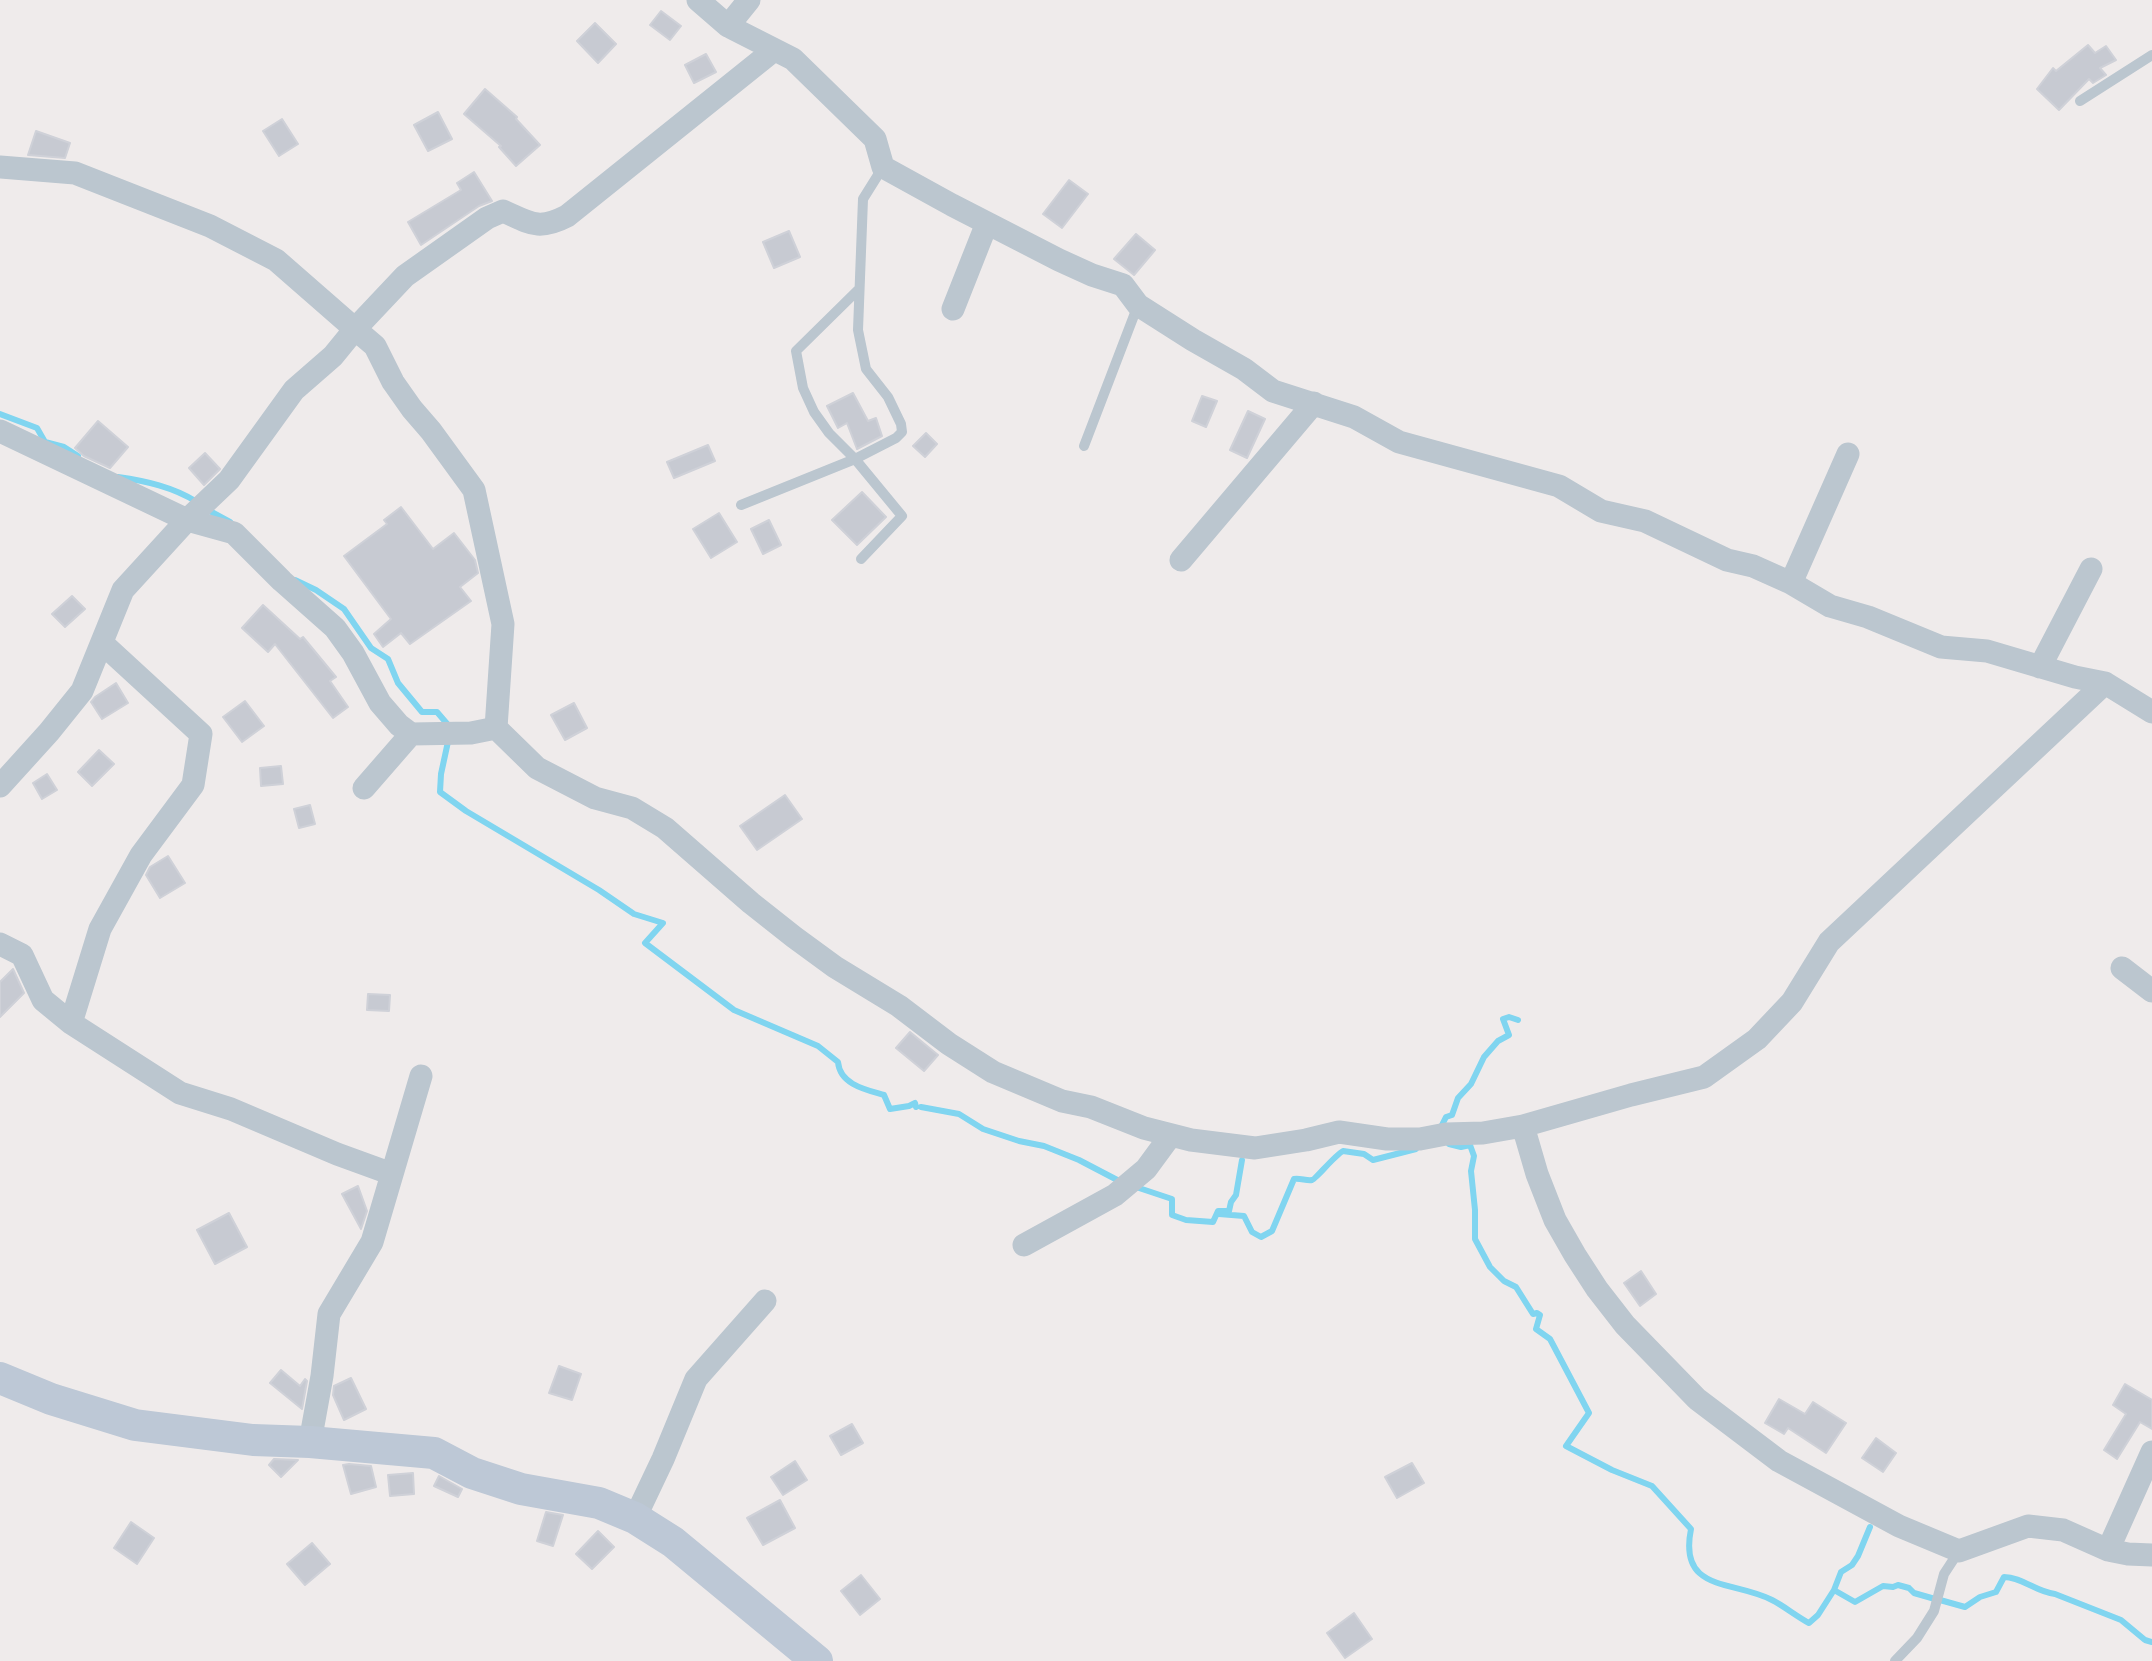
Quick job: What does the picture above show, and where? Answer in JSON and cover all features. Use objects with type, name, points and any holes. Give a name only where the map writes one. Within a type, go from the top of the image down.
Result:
[{"type":"main road","points":[[0,1378],[51,1399],[135,1425],[253,1440],[434,1453],[472,1473],[509,1485],[599,1503],[635,1518],[673,1542],[817,1661]]},
{"type":"street","points":[[698,0],[728,26],[793,59],[875,139],[883,167],[1081,270],[1123,285],[1138,305],[1244,369],[1273,391],[1354,418],[1399,442],[1559,486],[1601,511],[1645,521],[1727,560],[1753,566],[1791,583],[1830,606],[1868,617],[1941,647],[1987,651],[2105,684],[2152,712]]},
{"type":"street","points":[[728,26],[749,0]]},
{"type":"street","points":[[0,786],[50,732],[82,691],[123,590],[187,520],[229,480],[294,390],[333,356],[405,276],[487,218],[503,211],[537,226],[551,224],[567,216],[774,50]]},
{"type":"street","points":[[0,167],[75,173],[210,226],[276,260],[375,346],[412,409],[474,490],[503,624],[496,728],[537,768],[595,798],[632,808],[665,828],[794,937],[993,1072],[1062,1101],[1091,1107],[1144,1128],[1191,1140],[1255,1148],[1339,1132],[1387,1139],[1483,1133],[1523,1126],[1704,1077],[1757,1039],[1792,1002],[1829,942],[2105,684]]},
{"type":"street","points":[[953,309],[987,223]]},
{"type":"street","points":[[1181,560],[1314,403]]},
{"type":"street","points":[[0,431],[187,520],[234,533],[335,628],[353,653],[380,703],[399,725],[411,734],[471,733],[496,728]]},
{"type":"street","points":[[1791,583],[1848,454]]},
{"type":"street","points":[[2040,667],[2091,569]]},
{"type":"street","points":[[71,1023],[100,929],[141,855],[193,785],[201,734],[102,643]]},
{"type":"street","points":[[364,788],[411,734]]},
{"type":"street","points":[[0,944],[22,955],[43,1000],[71,1023],[180,1093],[231,1110],[392,1174]]},
{"type":"street","points":[[2122,968],[2152,991]]},
{"type":"street","points":[[310,1442],[322,1376],[329,1314],[372,1242],[421,1076]]},
{"type":"street","points":[[1523,1126],[1537,1174],[1555,1220],[1597,1289],[1625,1325],[1697,1399],[1779,1461],[1899,1526],[1959,1551],[2028,1526],[2063,1530],[2108,1550],[2152,1555]]},
{"type":"street","points":[[1024,1245],[1115,1195],[1146,1170],[1171,1135]]},
{"type":"street","points":[[635,1518],[696,1379],[765,1301]]},
{"type":"street","points":[[2108,1550],[2152,1452]]},
{"type":"lane","points":[[2080,102],[2152,55]]},
{"type":"lane","points":[[741,505],[855,459],[897,438],[902,432],[888,397],[866,369],[858,330],[863,199],[883,167]]},
{"type":"lane","points":[[859,289],[796,351],[803,388],[814,412],[829,433],[855,459],[902,516],[861,559]]},
{"type":"lane","points":[[1084,446],[1138,305]]},
{"type":"lane","points":[[1895,1661],[1917,1638],[1934,1611],[1944,1574],[1959,1551]]},
{"type":"building","points":[[661,11],[681,26],[670,40],[650,25]]},
{"type":"building","points":[[595,23],[616,44],[598,63],[577,41]]},
{"type":"building","points":[[2088,45],[2095,53],[2106,46],[2116,60],[2100,68],[2106,75],[2093,83],[2089,79],[2059,110],[2037,89],[2053,68],[2056,71]]},
{"type":"building","points":[[706,54],[716,72],[694,83],[685,65]]},
{"type":"building","points":[[485,89],[517,117],[540,145],[516,166],[499,147],[501,146],[464,114]]},
{"type":"building","points":[[438,112],[452,139],[428,151],[414,125]]},
{"type":"building","points":[[282,119],[298,144],[279,156],[263,131]]},
{"type":"building","points":[[36,131],[70,143],[65,158],[28,155]]},
{"type":"building","points":[[474,172],[492,201],[479,206],[421,245],[408,222],[461,190],[457,183]]},
{"type":"building","points":[[1069,180],[1088,194],[1062,228],[1043,214]]},
{"type":"building","points":[[789,231],[800,257],[774,268],[763,242]]},
{"type":"building","points":[[1136,234],[1155,250],[1134,275],[1114,259]]},
{"type":"building","points":[[853,393],[868,421],[876,418],[882,436],[857,449],[847,423],[838,428],[827,406]]},
{"type":"building","points":[[1202,396],[1217,401],[1206,427],[1192,421]]},
{"type":"building","points":[[1248,411],[1265,419],[1247,458],[1230,450]]},
{"type":"building","points":[[98,421],[128,447],[110,468],[84,456],[75,448]]},
{"type":"building","points":[[926,433],[937,444],[925,457],[913,446]]},
{"type":"building","points":[[708,445],[715,461],[674,478],[667,462]]},
{"type":"building","points":[[205,453],[220,469],[204,485],[189,468]]},
{"type":"building","points":[[862,492],[886,517],[857,545],[832,520]]},
{"type":"building","points":[[401,507],[433,549],[454,533],[475,560],[478,573],[460,587],[471,601],[410,644],[401,633],[383,647],[374,634],[391,619],[344,556],[387,524],[384,520]]},
{"type":"building","points":[[719,513],[737,542],[711,558],[693,529]]},
{"type":"building","points":[[769,520],[781,545],[763,554],[751,529]]},
{"type":"building","points":[[72,596],[85,609],[65,627],[52,614]]},
{"type":"building","points":[[263,605],[300,639],[303,637],[336,677],[330,681],[348,707],[333,718],[275,644],[268,652],[242,628]]},
{"type":"building","points":[[116,683],[128,703],[102,719],[91,702]]},
{"type":"building","points":[[245,701],[264,726],[242,742],[223,717]]},
{"type":"building","points":[[574,703],[587,728],[565,740],[551,715]]},
{"type":"building","points":[[99,750],[114,764],[92,786],[78,772]]},
{"type":"building","points":[[281,766],[283,784],[261,786],[260,768]]},
{"type":"building","points":[[47,774],[57,790],[42,799],[33,783]]},
{"type":"building","points":[[785,795],[802,819],[757,850],[740,826]]},
{"type":"building","points":[[310,805],[315,824],[299,828],[294,809]]},
{"type":"building","points":[[168,856],[185,883],[160,898],[146,875],[150,867]]},
{"type":"building","points":[[13,969],[24,993],[0,1017],[0,982]]},
{"type":"building","points":[[368,994],[390,995],[389,1011],[367,1010]]},
{"type":"building","points":[[910,1032],[938,1055],[924,1071],[896,1048]]},
{"type":"building","points":[[358,1186],[367,1211],[361,1229],[342,1194]]},
{"type":"building","points":[[229,1213],[247,1247],[215,1264],[197,1230]]},
{"type":"building","points":[[1641,1271],[1656,1294],[1640,1306],[1624,1283]]},
{"type":"building","points":[[559,1366],[581,1374],[572,1400],[549,1393]]},
{"type":"building","points":[[281,1370],[300,1386],[305,1379],[307,1381],[302,1409],[270,1383]]},
{"type":"building","points":[[351,1378],[366,1409],[344,1420],[333,1395],[334,1386]]},
{"type":"building","points":[[2125,1384],[2152,1400],[2152,1429],[2140,1422],[2117,1459],[2104,1450],[2126,1414],[2113,1405]]},
{"type":"building","points":[[1779,1399],[1805,1414],[1813,1402],[1846,1423],[1826,1453],[1788,1428],[1784,1434],[1765,1423]]},
{"type":"building","points":[[852,1424],[863,1443],[841,1455],[830,1436]]},
{"type":"building","points":[[1876,1438],[1896,1453],[1883,1472],[1862,1458]]},
{"type":"building","points":[[274,1459],[298,1460],[281,1477],[269,1465]]},
{"type":"building","points":[[795,1461],[807,1480],[783,1495],[771,1477]]},
{"type":"building","points":[[1412,1463],[1424,1483],[1397,1498],[1385,1477]]},
{"type":"building","points":[[343,1465],[371,1466],[376,1487],[351,1494]]},
{"type":"building","points":[[413,1473],[414,1494],[390,1496],[388,1475]]},
{"type":"building","points":[[439,1476],[462,1489],[458,1497],[434,1486]]},
{"type":"building","points":[[780,1500],[795,1528],[763,1545],[747,1518]]},
{"type":"building","points":[[546,1512],[563,1515],[553,1546],[537,1541]]},
{"type":"building","points":[[131,1522],[154,1538],[137,1564],[114,1548]]},
{"type":"building","points":[[598,1531],[614,1547],[592,1569],[576,1554]]},
{"type":"building","points":[[312,1543],[330,1564],[305,1585],[287,1564]]},
{"type":"building","points":[[861,1575],[880,1599],[860,1615],[841,1591]]},
{"type":"building","points":[[1354,1613],[1372,1639],[1345,1658],[1327,1633]]},
{"type":"waterway","points":[[0,414],[37,428],[45,442],[64,447],[78,456]]},
{"type":"waterway","points":[[118,477],[159,485],[197,502]]},
{"type":"waterway","points":[[206,509],[230,522]]},
{"type":"waterway","points":[[295,580],[344,609],[371,648],[388,659],[398,683],[422,712],[437,712],[449,726]]},
{"type":"waterway","points":[[449,737],[440,792],[466,811],[599,890],[634,914],[663,923],[645,943],[734,1010],[818,1046],[838,1062],[840,1070],[849,1081],[884,1095],[890,1109],[915,1103],[916,1107]]},
{"type":"waterway","points":[[1440,1129],[1446,1117],[1452,1115],[1458,1098],[1471,1084],[1484,1057],[1498,1041],[1509,1035],[1503,1019],[1509,1017],[1518,1020]]},
{"type":"waterway","points":[[921,1107],[959,1114],[983,1129],[1044,1146],[1079,1160],[1123,1183]]},
{"type":"waterway","points":[[1449,1144],[1461,1147],[1470,1145],[1474,1156],[1471,1171],[1475,1239],[1490,1267],[1504,1281],[1516,1287],[1533,1314],[1540,1315],[1536,1329],[1550,1339],[1589,1413],[1566,1446],[1612,1470],[1652,1486],[1691,1529],[1689,1550],[1693,1564],[1701,1574],[1712,1581],[1772,1600],[1809,1623],[1818,1615],[1834,1590],[1855,1602],[1883,1586],[1898,1585],[1935,1599]]},
{"type":"waterway","points":[[1219,1211],[1219,1214],[1244,1216],[1252,1232],[1261,1237],[1272,1231],[1294,1179],[1314,1179],[1343,1151],[1364,1154],[1373,1160],[1416,1149]]},
{"type":"waterway","points":[[1133,1186],[1172,1199],[1172,1215],[1186,1220],[1213,1222],[1218,1211],[1229,1211],[1236,1195],[1242,1160]]},
{"type":"waterway","points":[[1834,1590],[1841,1572],[1852,1565],[1858,1556],[1870,1527]]},
{"type":"waterway","points":[[1940,1600],[1965,1607],[1980,1597],[1996,1592],[2004,1577],[2011,1578],[2121,1620],[2145,1640],[2152,1642]]}]
